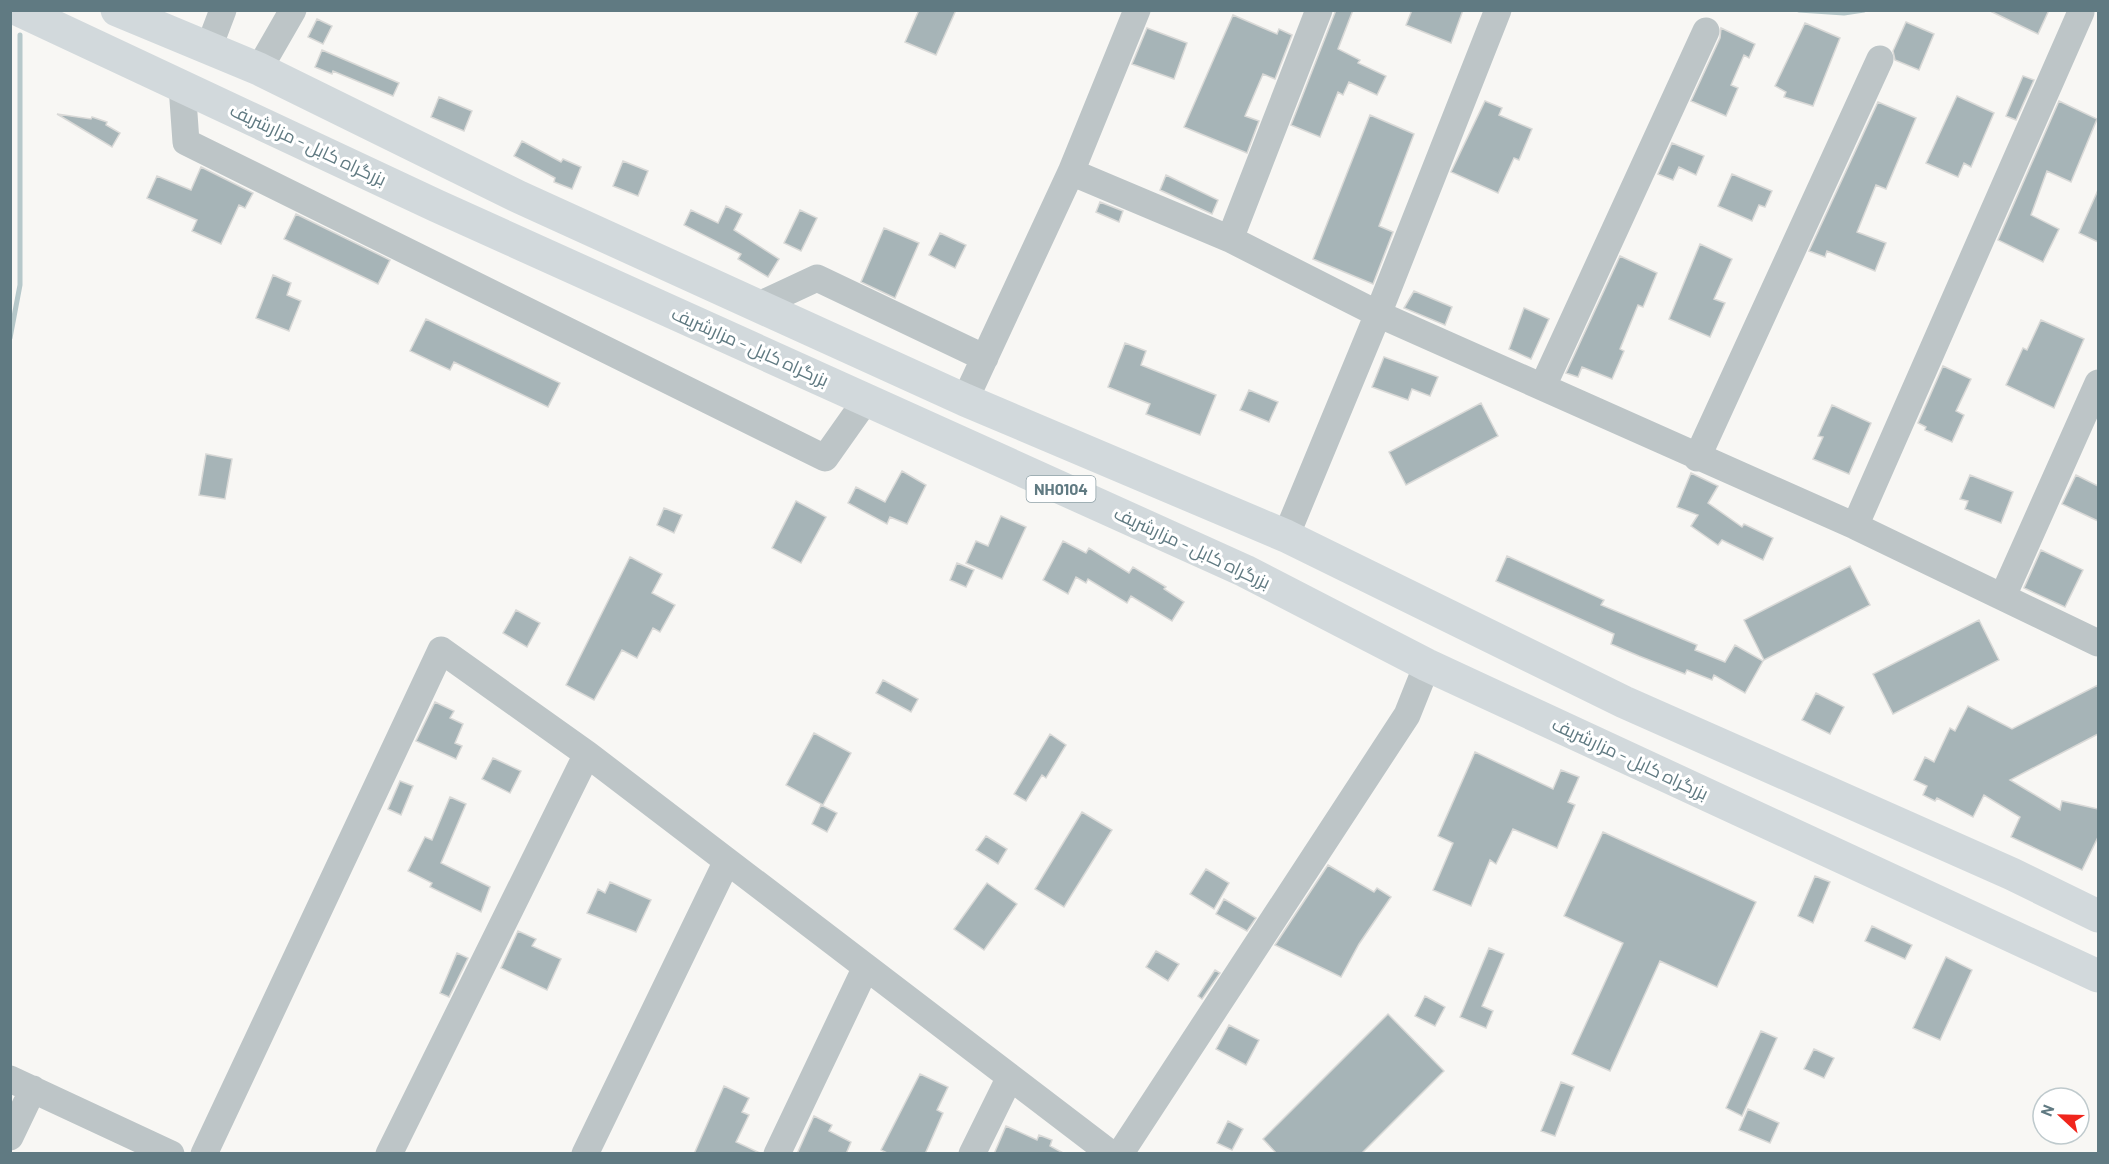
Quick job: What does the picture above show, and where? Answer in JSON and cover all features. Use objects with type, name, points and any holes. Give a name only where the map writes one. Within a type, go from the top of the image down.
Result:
[{"type":"highway","name":"بزرگراه کابل - مزارشریف","points":[[19,10],[437,206],[1245,571],[1427,665],[2098,976]]},
{"type":"highway","name":"NH0104","points":[[117,10],[259,69],[519,197],[965,400],[1286,536],[1624,702],[2012,874],[2098,916]]},
{"type":"street","points":[[209,47],[223,10]]},
{"type":"street","points":[[259,69],[292,10]]},
{"type":"street","points":[[965,400],[1071,172],[1137,10]]},
{"type":"street","points":[[1230,239],[1319,10]]},
{"type":"street","points":[[1286,536],[1378,315],[1498,10]]},
{"type":"street","points":[[1855,526],[2081,12]]},
{"type":"street","points":[[1543,386],[1706,31]]},
{"type":"street","points":[[1697,458],[1880,59]]},
{"type":"street","points":[[182,86],[186,142],[825,458],[866,400]]},
{"type":"street","points":[[1071,172],[1230,239],[1378,315],[1543,386],[1697,458],[1855,526],[2098,643]]},
{"type":"street","points":[[758,306],[817,278],[985,357]]},
{"type":"street","points":[[2003,596],[2098,383]]},
{"type":"street","points":[[204,1154],[441,650],[586,754],[1111,1154]]},
{"type":"street","points":[[1119,1154],[1407,715],[1427,665]]},
{"type":"street","points":[[389,1154],[586,754]]},
{"type":"street","points":[[585,1154],[727,861]]},
{"type":"street","points":[[777,1154],[866,967]]},
{"type":"street","points":[[972,1154],[1010,1077]]},
{"type":"street","points":[[10,1137],[22,1084],[171,1154]]},
{"type":"building","points":[[919,10],[956,10],[936,55],[905,42]]},
{"type":"building","points":[[1336,10],[1353,10],[1338,49],[1360,60],[1358,63],[1386,76],[1377,95],[1349,82],[1343,95],[1338,92],[1320,137],[1291,125]]},
{"type":"building","points":[[1412,10],[1463,10],[1451,43],[1406,25]]},
{"type":"building","points":[[1988,10],[2049,10],[2038,34]]},
{"type":"building","points":[[1233,15],[1277,34],[1279,29],[1292,35],[1275,79],[1263,74],[1245,116],[1259,121],[1247,153],[1184,127]]},
{"type":"building","points":[[317,19],[332,26],[323,44],[308,37]]},
{"type":"building","points":[[1906,22],[1934,34],[1919,70],[1895,60],[1893,51]]},
{"type":"building","points":[[1805,23],[1840,38],[1813,106],[1784,97],[1786,92],[1775,86]]},
{"type":"building","points":[[1147,28],[1187,43],[1174,79],[1132,64]]},
{"type":"building","points":[[1721,28],[1755,44],[1749,58],[1744,55],[1731,85],[1738,88],[1726,116],[1691,101],[1720,38]]},
{"type":"building","points":[[322,50],[399,83],[393,96],[333,71],[332,74],[315,67]]},
{"type":"building","points":[[2023,76],[2034,80],[2016,120],[2006,116]]},
{"type":"building","points":[[1957,96],[1994,113],[1971,167],[1964,163],[1958,177],[1926,163]]},
{"type":"building","points":[[439,97],[472,111],[464,131],[431,117]]},
{"type":"building","points":[[1485,101],[1502,108],[1499,115],[1532,129],[1519,160],[1514,158],[1498,193],[1451,172]]},
{"type":"building","points":[[2059,101],[2097,119],[2071,182],[2047,171],[2031,215],[2059,229],[2043,262],[1998,240]]},
{"type":"building","points":[[1878,102],[1916,118],[1886,189],[1876,185],[1857,232],[1886,243],[1875,271],[1827,251],[1825,257],[1809,251]]},
{"type":"building","points":[[57,114],[91,119],[92,117],[107,122],[106,125],[120,133],[112,147]]},
{"type":"building","points":[[1370,115],[1414,134],[1379,226],[1393,232],[1373,284],[1313,259]]},
{"type":"building","points":[[522,141],[561,162],[563,159],[581,167],[572,189],[554,182],[555,178],[514,156]]},
{"type":"building","points":[[1672,143],[1704,156],[1696,175],[1679,167],[1673,180],[1658,174]]},
{"type":"building","points":[[623,161],[648,171],[638,196],[613,186]]},
{"type":"building","points":[[201,167],[253,193],[245,208],[239,205],[221,244],[192,231],[197,220],[147,198],[157,176],[191,190]]},
{"type":"building","points":[[1732,174],[1772,191],[1765,207],[1759,205],[1752,221],[1718,206]]},
{"type":"building","points":[[1166,175],[1218,200],[1212,214],[1160,190]]},
{"type":"building","points":[[2098,190],[2098,242],[2079,233]]},
{"type":"building","points":[[1100,202],[1123,211],[1119,222],[1096,212]]},
{"type":"building","points":[[726,206],[742,214],[734,230],[779,259],[768,277],[738,259],[741,254],[684,225],[691,210],[718,223]]},
{"type":"building","points":[[800,210],[817,218],[801,251],[784,243]]},
{"type":"building","points":[[296,214],[390,260],[378,284],[284,239]]},
{"type":"building","points":[[884,228],[919,243],[895,298],[861,282]]},
{"type":"building","points":[[940,233],[966,245],[955,268],[929,255]]},
{"type":"building","points":[[1700,244],[1732,259],[1714,299],[1725,303],[1710,337],[1669,319]]},
{"type":"building","points":[[1620,256],[1657,273],[1643,307],[1638,305],[1620,349],[1624,351],[1612,379],[1582,367],[1578,377],[1566,373]]},
{"type":"building","points":[[273,275],[291,283],[287,295],[301,301],[289,331],[256,318]]},
{"type":"building","points":[[1414,291],[1452,307],[1445,325],[1404,308]]},
{"type":"building","points":[[1524,308],[1549,319],[1531,359],[1509,349]]},
{"type":"building","points":[[426,319],[560,383],[548,407],[454,362],[450,370],[410,351]]},
{"type":"building","points":[[2041,320],[2084,339],[2054,408],[2006,385],[2023,348],[2027,350]]},
{"type":"building","points":[[1125,343],[1146,351],[1141,365],[1216,395],[1200,435],[1146,414],[1150,404],[1108,387]]},
{"type":"building","points":[[1384,357],[1438,377],[1430,396],[1412,389],[1408,400],[1372,387]]},
{"type":"building","points":[[1943,366],[1971,379],[1956,411],[1964,415],[1952,442],[1925,430],[1926,427],[1918,423]]},
{"type":"building","points":[[1249,390],[1278,402],[1269,422],[1240,410]]},
{"type":"building","points":[[1481,403],[1498,436],[1406,485],[1389,452]]},
{"type":"building","points":[[1832,405],[1871,423],[1849,474],[1813,459],[1823,437],[1818,436]]},
{"type":"building","points":[[206,454],[232,459],[225,499],[199,495]]},
{"type":"building","points":[[902,471],[926,485],[907,524],[890,517],[887,524],[848,503],[856,487],[885,502]]},
{"type":"building","points":[[1691,473],[1718,486],[1708,503],[1742,527],[1744,524],[1773,538],[1763,560],[1722,540],[1718,545],[1691,526],[1698,515],[1677,507]]},
{"type":"building","points":[[1970,475],[2013,492],[2001,523],[1965,509],[1968,501],[1960,499]]},
{"type":"building","points":[[2076,475],[2098,486],[2098,521],[2062,504]]},
{"type":"building","points":[[796,501],[826,517],[801,563],[772,548]]},
{"type":"building","points":[[664,508],[682,515],[674,533],[657,525]]},
{"type":"building","points":[[1001,516],[1026,527],[1002,579],[966,563],[976,541],[988,546]]},
{"type":"building","points":[[1063,541],[1086,553],[1089,548],[1129,573],[1133,567],[1166,587],[1164,589],[1184,602],[1172,621],[1131,596],[1127,603],[1088,579],[1086,583],[1076,577],[1068,594],[1043,580]]},
{"type":"building","points":[[2041,550],[2083,570],[2065,607],[2024,588]]},
{"type":"building","points":[[1507,556],[1604,600],[1601,605],[1697,645],[1695,650],[1725,662],[1735,645],[1763,661],[1745,693],[1714,675],[1712,680],[1687,670],[1685,674],[1639,656],[1611,644],[1614,634],[1496,581]]},
{"type":"building","points":[[630,557],[662,574],[652,593],[675,605],[660,632],[653,628],[637,658],[622,650],[594,700],[566,685]]},
{"type":"building","points":[[957,563],[974,570],[966,587],[950,580]]},
{"type":"building","points":[[1850,566],[1870,605],[1764,660],[1744,620]]},
{"type":"building","points":[[516,610],[540,623],[527,647],[503,633]]},
{"type":"building","points":[[1979,620],[1999,660],[1893,714],[1873,674]]},
{"type":"building","points":[[883,680],[918,699],[911,712],[876,693]]},
{"type":"building","points":[[2098,685],[2098,734],[2010,780],[2060,810],[2062,801],[2098,809],[2098,837],[2082,870],[2011,837],[2020,817],[1984,795],[1973,817],[1937,798],[1935,801],[1923,795],[1927,786],[1914,780],[1925,757],[1934,762],[1950,728],[1955,731],[1968,706],[2012,729]]},
{"type":"building","points":[[1816,693],[1844,707],[1830,734],[1802,720]]},
{"type":"building","points":[[435,702],[454,711],[450,718],[463,724],[455,743],[462,746],[456,759],[416,741]]},
{"type":"building","points":[[814,733],[851,753],[823,805],[786,785]]},
{"type":"building","points":[[1050,734],[1066,745],[1046,778],[1042,775],[1026,801],[1014,794]]},
{"type":"building","points":[[1475,752],[1553,789],[1561,770],[1579,777],[1568,802],[1575,805],[1557,848],[1513,829],[1496,864],[1490,860],[1471,906],[1433,890],[1453,843],[1438,836]]},
{"type":"building","points":[[493,758],[521,771],[510,793],[482,779]]},
{"type":"building","points":[[400,781],[413,786],[401,815],[388,809]]},
{"type":"building","points":[[450,797],[466,804],[441,863],[490,887],[481,912],[430,887],[432,883],[408,871],[425,837],[432,840]]},
{"type":"building","points":[[821,805],[837,813],[827,832],[812,824]]},
{"type":"building","points":[[1082,812],[1112,830],[1064,907],[1035,889]]},
{"type":"building","points":[[1603,832],[1756,902],[1717,987],[1660,961],[1610,1071],[1572,1054],[1623,943],[1564,916]]},
{"type":"building","points":[[986,836],[1007,849],[998,864],[976,850]]},
{"type":"building","points":[[1328,865],[1374,892],[1377,888],[1391,897],[1359,944],[1341,977],[1275,945]]},
{"type":"building","points":[[1206,869],[1229,883],[1214,909],[1190,894]]},
{"type":"building","points":[[1815,876],[1830,882],[1813,923],[1798,916]]},
{"type":"building","points":[[610,882],[651,900],[636,932],[587,913],[598,889],[605,893]]},
{"type":"building","points":[[987,883],[1017,904],[984,950],[954,929]]},
{"type":"building","points":[[1224,899],[1256,918],[1247,931],[1216,914]]},
{"type":"building","points":[[1872,926],[1912,945],[1905,959],[1865,941]]},
{"type":"building","points":[[518,931],[536,939],[532,946],[561,959],[547,990],[501,968]]},
{"type":"building","points":[[1489,948],[1504,954],[1482,1006],[1493,1011],[1486,1028],[1460,1017]]},
{"type":"building","points":[[1156,951],[1179,964],[1168,981],[1146,967]]},
{"type":"building","points":[[457,953],[468,958],[449,997],[440,993]]},
{"type":"building","points":[[1946,957],[1972,970],[1940,1040],[1913,1028]]},
{"type":"building","points":[[1215,970],[1220,973],[1202,999],[1198,996]]},
{"type":"building","points":[[1425,996],[1445,1007],[1435,1026],[1415,1016]]},
{"type":"building","points":[[1388,1014],[1444,1071],[1361,1154],[1277,1154],[1263,1139]]},
{"type":"building","points":[[1229,1025],[1259,1040],[1246,1065],[1216,1049]]},
{"type":"building","points":[[1761,1031],[1777,1038],[1742,1116],[1726,1108]]},
{"type":"building","points":[[1814,1049],[1834,1058],[1824,1078],[1804,1069]]},
{"type":"building","points":[[920,1074],[948,1087],[937,1110],[943,1113],[925,1154],[889,1154],[881,1150]]},
{"type":"building","points":[[1561,1082],[1574,1087],[1555,1136],[1541,1131]]},
{"type":"building","points":[[724,1086],[749,1098],[742,1112],[749,1115],[736,1142],[762,1154],[694,1154]]},
{"type":"building","points":[[1748,1109],[1779,1123],[1770,1143],[1739,1130]]},
{"type":"building","points":[[814,1116],[832,1125],[829,1131],[851,1142],[846,1154],[797,1154]]},
{"type":"building","points":[[1228,1121],[1243,1129],[1232,1150],[1217,1143]]},
{"type":"building","points":[[1006,1126],[1037,1140],[1039,1135],[1052,1140],[1050,1146],[1065,1154],[994,1154]]},
{"type":"waterway","points":[[1799,10],[1844,13],[1864,10]]},
{"type":"waterway","points":[[10,338],[20,285],[20,35]]}]
